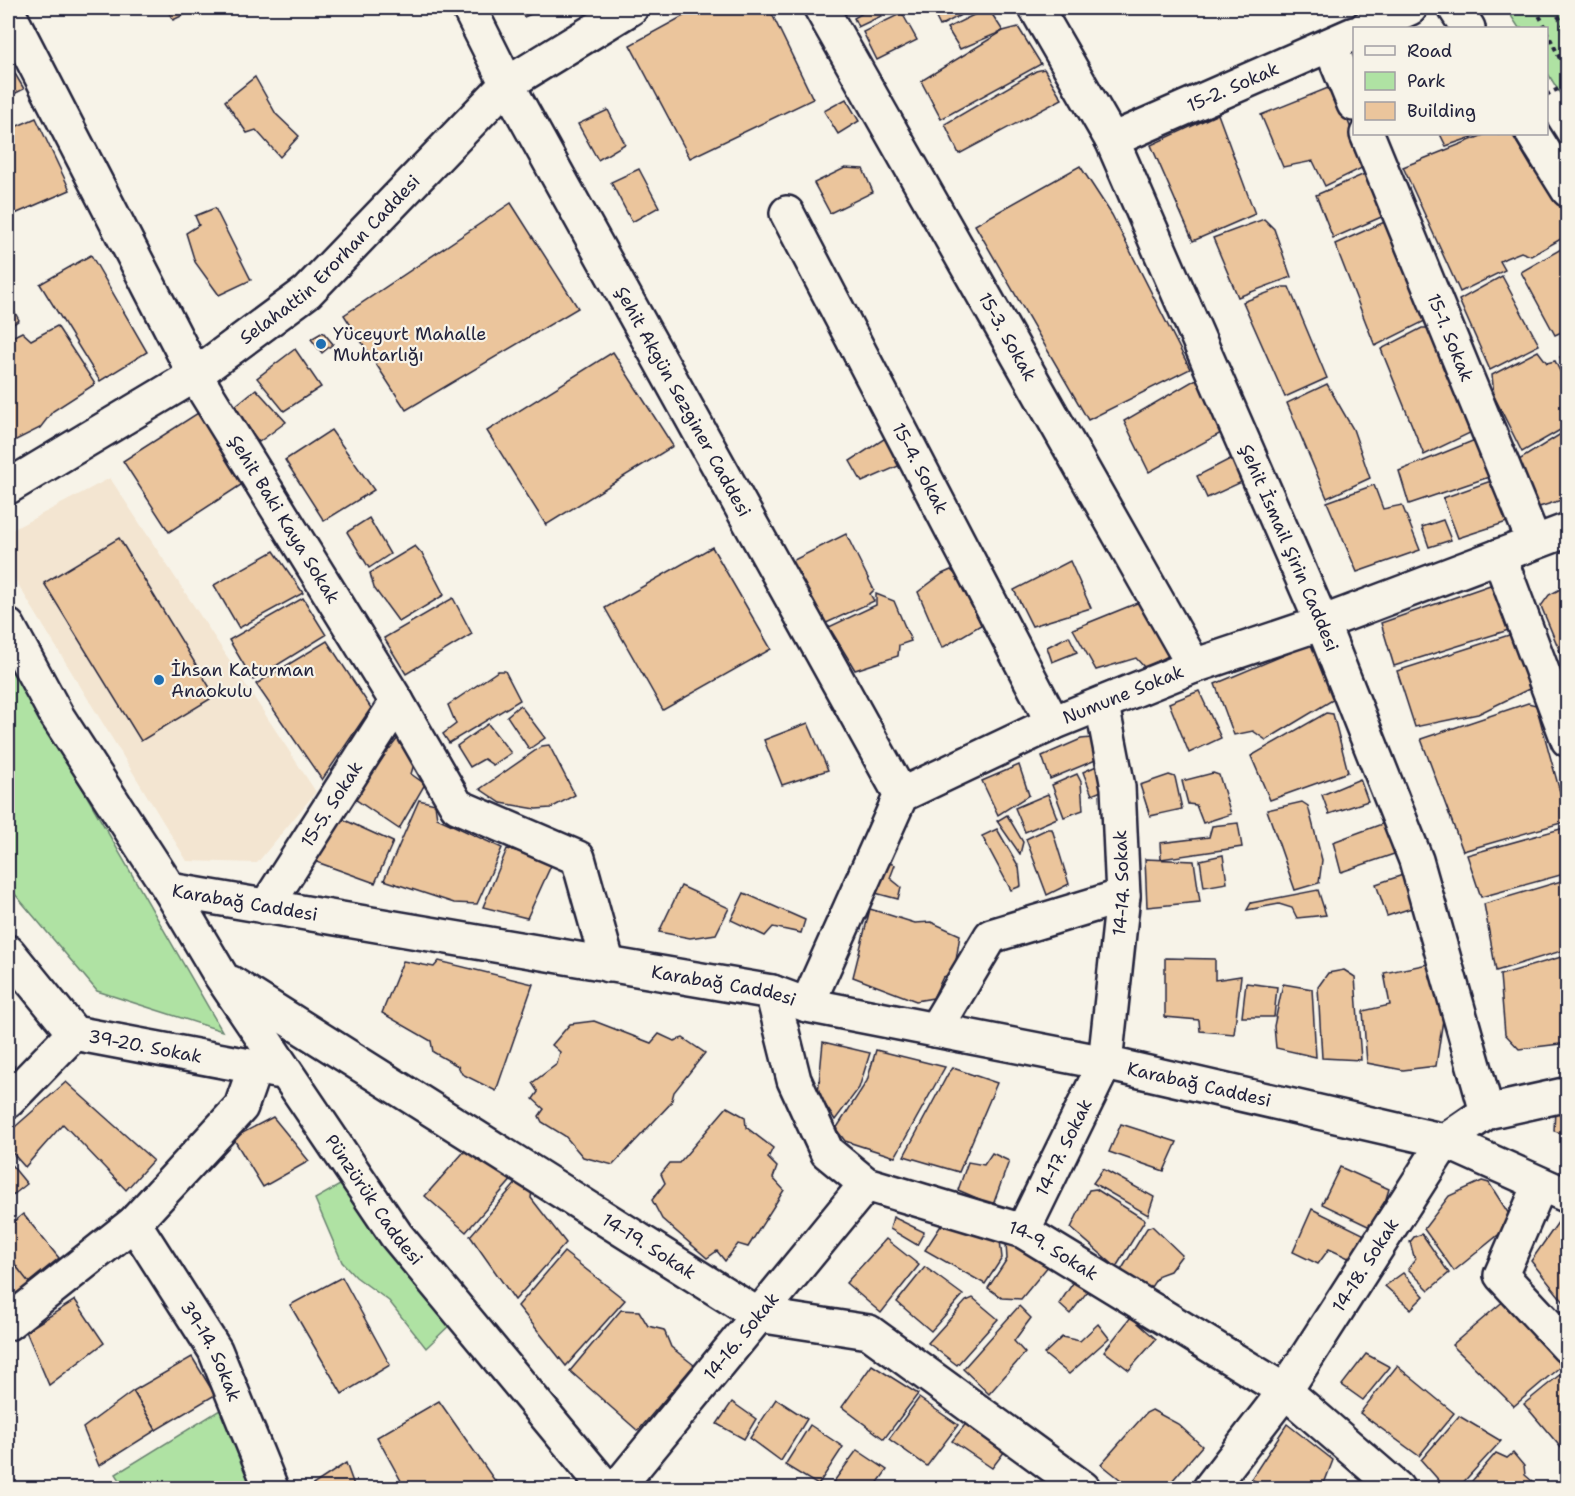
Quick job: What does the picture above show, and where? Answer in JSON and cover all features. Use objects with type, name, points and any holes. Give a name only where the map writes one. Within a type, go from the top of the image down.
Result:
[{"type":"street","name":"Şehit Akgün Sezginer Caddesi","points":[[469,8],[507,84],[901,795]]},
{"type":"street","name":"Selahattin Erorhan Caddesi","points":[[8,487],[195,375],[307,292],[507,84],[631,8]]},
{"type":"street","name":"15-3. Sokak","points":[[821,8],[1194,666]]},
{"type":"street","name":"Şehit İsmail Şirin Caddesi","points":[[1036,8],[1112,140],[1322,623],[1416,860],[1487,1112]]},
{"type":"street","points":[[1368,27],[1410,8]]},
{"type":"street","points":[[1455,8],[1467,27]]},
{"type":"street","name":"Şehit Baki Kaya Sokak","points":[[8,12],[195,375],[397,702],[457,806],[578,858],[608,965]]},
{"type":"street","name":"15-2. Sokak","points":[[1112,140],[1342,39]]},
{"type":"street","points":[[1342,39],[1353,99]]},
{"type":"street","name":"15-1. Sokak","points":[[1367,135],[1534,542]]},
{"type":"street","points":[[1534,135],[1568,190]]},
{"type":"street","name":"15-4. Sokak","points":[[787,213],[1053,723]]},
{"type":"street","name":"Numune Sokak","points":[[901,795],[1053,723],[1194,666],[1322,623],[1568,530]]},
{"type":"street","points":[[1499,556],[1568,740]]},
{"type":"street","name":"Karabağ Caddesi","points":[[8,626],[57,716],[170,890],[772,992],[807,1005],[1104,1063],[1446,1141],[1554,1190]]},
{"type":"street","name":"15-5. Sokak","points":[[266,907],[397,702]]},
{"type":"street","name":"14-14. Sokak","points":[[1102,705],[1118,787],[1123,896],[1104,1063]]},
{"type":"street","points":[[807,1005],[901,795]]},
{"type":"street","name":"Pünzürük Caddesi","points":[[170,890],[221,976],[269,1070],[396,1235],[606,1488]]},
{"type":"street","points":[[935,1030],[991,936],[1123,896]]},
{"type":"street","name":"39-20. Sokak","points":[[8,952],[74,1033],[269,1070]]},
{"type":"street","name":"14-19. Sokak","points":[[221,976],[758,1315],[869,1332],[1083,1488]]},
{"type":"street","name":"14-9. Sokak","points":[[772,992],[794,1080],[827,1152],[866,1184],[1023,1231],[1285,1391],[1397,1488]]},
{"type":"street","points":[[8,1101],[74,1033]]},
{"type":"street","name":"14-17. Sokak","points":[[1023,1231],[1104,1063]]},
{"type":"street","points":[[8,1323],[134,1223],[241,1107],[269,1070]]},
{"type":"street","points":[[1446,1141],[1487,1112],[1568,1094]]},
{"type":"street","name":"14-18. Sokak","points":[[1285,1391],[1446,1141]]},
{"type":"street","name":"14-16. Sokak","points":[[617,1488],[866,1184]]},
{"type":"street","points":[[1554,1190],[1502,1275],[1568,1347]]},
{"type":"street","name":"39-14. Sokak","points":[[134,1223],[215,1350],[271,1488]]},
{"type":"street","points":[[1210,1488],[1285,1391]]},
{"type":"path","points":[[1535,8],[1545,27]]},
{"type":"path","points":[[1553,8],[1568,33]]},
{"type":"path","points":[[1548,33],[1568,75]]},
{"type":"path","points":[[1548,94],[1568,84]]},
{"type":"shaded area","name":"İhsan Katurman Anaokulu","points":[[110,478],[316,792],[257,863],[187,861],[8,568],[8,532]]},
{"type":"green space","points":[[1506,8],[1567,8],[1567,105],[1548,74],[1548,27],[1518,27]]},
{"type":"green space","points":[[8,659],[222,1031],[97,991],[8,886]]},
{"type":"green space","points":[[347,1181],[455,1320],[426,1348],[389,1301],[356,1277],[342,1262],[315,1199]]},
{"type":"green space","points":[[223,1408],[254,1488],[125,1488],[116,1474]]},
{"type":"building","points":[[166,8],[198,8],[173,20]]},
{"type":"building","points":[[519,8],[545,8],[524,17]]},
{"type":"building","points":[[698,8],[769,8],[813,99],[690,158],[630,45]]},
{"type":"building","points":[[871,8],[878,8],[881,16],[858,27],[854,18]]},
{"type":"building","points":[[931,8],[974,8],[940,26]]},
{"type":"building","points":[[988,8],[1003,31],[960,49],[947,28]]},
{"type":"building","points":[[902,13],[917,40],[877,60],[863,32]]},
{"type":"building","points":[[1018,27],[1041,64],[941,119],[921,81],[1003,31]]},
{"type":"building","points":[[8,62],[24,89],[8,97]]},
{"type":"building","points":[[1044,69],[1062,99],[959,154],[945,124],[1036,71]]},
{"type":"building","points":[[255,77],[276,114],[299,136],[280,157],[256,130],[247,133],[225,101]]},
{"type":"building","points":[[1328,88],[1335,89],[1366,166],[1325,186],[1313,161],[1283,167],[1261,115]]},
{"type":"building","points":[[846,99],[859,121],[838,134],[824,111]]},
{"type":"building","points":[[608,110],[625,144],[598,160],[578,124]]},
{"type":"building","points":[[1218,114],[1255,214],[1193,241],[1151,145]]},
{"type":"building","points":[[36,118],[70,190],[8,217],[8,130]]},
{"type":"building","points":[[1440,135],[1478,135],[1446,146]]},
{"type":"building","points":[[1483,135],[1513,135],[1533,170],[1541,169],[1568,221],[1568,235],[1531,256],[1521,252],[1500,261],[1505,270],[1460,292],[1403,167]]},
{"type":"building","points":[[1080,166],[1112,215],[1190,369],[1088,420],[975,225]]},
{"type":"building","points":[[845,168],[863,169],[873,192],[830,213],[814,183]]},
{"type":"building","points":[[639,169],[659,207],[632,222],[611,182]]},
{"type":"building","points":[[1367,173],[1386,215],[1333,238],[1316,195]]},
{"type":"building","points":[[511,203],[578,308],[406,410],[344,315]]},
{"type":"building","points":[[215,208],[251,280],[219,295],[195,262],[186,233],[199,225],[195,216]]},
{"type":"building","points":[[1264,219],[1274,229],[1291,277],[1238,297],[1213,238]]},
{"type":"building","points":[[1389,220],[1427,320],[1375,346],[1335,244]]},
{"type":"building","points":[[1568,245],[1568,329],[1555,335],[1521,272]]},
{"type":"building","points":[[91,255],[147,352],[100,381],[40,284]]},
{"type":"building","points":[[1502,276],[1539,345],[1490,370],[1459,300]]},
{"type":"building","points":[[1283,287],[1289,287],[1327,378],[1285,397],[1243,302]]},
{"type":"building","points":[[8,300],[19,320],[8,328]]},
{"type":"building","points":[[57,326],[95,384],[53,411],[40,428],[8,444],[8,339],[22,332],[31,340]]},
{"type":"building","points":[[1422,328],[1431,328],[1472,432],[1424,455],[1381,349]]},
{"type":"building","points":[[323,332],[333,344],[322,353],[311,339]]},
{"type":"building","points":[[295,349],[321,387],[284,411],[257,378]]},
{"type":"building","points":[[1538,351],[1547,363],[1555,361],[1568,388],[1568,410],[1562,415],[1562,429],[1522,452],[1494,396],[1492,375]]},
{"type":"building","points":[[1568,351],[1568,374],[1560,357]]},
{"type":"building","points":[[613,352],[673,446],[546,525],[487,431]]},
{"type":"building","points":[[1198,378],[1225,431],[1149,472],[1124,421]]},
{"type":"building","points":[[1327,384],[1353,429],[1370,478],[1327,498],[1287,403]]},
{"type":"building","points":[[256,389],[286,422],[259,442],[234,407]]},
{"type":"building","points":[[198,413],[244,483],[169,532],[123,461]]},
{"type":"building","points":[[331,430],[374,490],[324,521],[285,460]]},
{"type":"building","points":[[1564,432],[1568,436],[1568,498],[1539,507],[1519,460]]},
{"type":"building","points":[[893,433],[910,461],[862,482],[850,461]]},
{"type":"building","points":[[1475,440],[1492,476],[1409,504],[1399,471]]},
{"type":"building","points":[[1234,457],[1246,480],[1207,498],[1197,476]]},
{"type":"building","points":[[1488,482],[1495,482],[1510,521],[1458,538],[1443,498]]},
{"type":"building","points":[[1374,485],[1383,509],[1402,505],[1420,550],[1357,572],[1327,502]]},
{"type":"building","points":[[369,518],[390,554],[369,568],[347,532]]},
{"type":"building","points":[[1443,520],[1451,540],[1429,547],[1422,527]]},
{"type":"building","points":[[846,534],[874,590],[870,594],[874,601],[822,625],[788,563]]},
{"type":"building","name":"İhsan Katurman Anaokulu","points":[[119,538],[215,696],[141,741],[44,583]]},
{"type":"building","points":[[415,546],[423,555],[444,595],[399,622],[374,588],[370,573]]},
{"type":"building","points":[[712,547],[771,649],[663,710],[605,608]]},
{"type":"building","points":[[274,551],[303,593],[239,628],[214,585]]},
{"type":"building","points":[[1070,561],[1091,608],[1032,626],[1014,590]]},
{"type":"building","points":[[951,570],[966,585],[981,625],[942,648],[918,592]]},
{"type":"building","points":[[1496,583],[1515,628],[1394,666],[1381,623]]},
{"type":"building","points":[[1568,585],[1568,671],[1541,606],[1549,595]]},
{"type":"building","points":[[876,594],[894,601],[911,641],[899,645],[898,656],[855,670],[829,627],[876,605]]},
{"type":"building","points":[[303,598],[326,635],[253,680],[229,640]]},
{"type":"building","points":[[453,598],[472,634],[406,674],[384,638]]},
{"type":"building","points":[[1147,599],[1174,653],[1145,668],[1136,658],[1096,670],[1073,629]]},
{"type":"building","points":[[1509,635],[1516,635],[1529,689],[1478,714],[1415,727],[1397,671]]},
{"type":"building","points":[[1069,636],[1077,652],[1052,662],[1047,647]]},
{"type":"building","points":[[327,641],[371,708],[322,780],[256,684]]},
{"type":"building","points":[[1313,643],[1336,698],[1266,740],[1253,731],[1234,735],[1215,684]]},
{"type":"building","points":[[498,671],[505,671],[520,700],[449,743],[443,734],[456,724],[448,705]]},
{"type":"building","points":[[1199,691],[1221,738],[1189,753],[1169,703]]},
{"type":"building","points":[[1528,703],[1536,705],[1568,821],[1463,851],[1421,739]]},
{"type":"building","points":[[520,705],[545,738],[529,749],[507,716]]},
{"type":"building","points":[[1326,713],[1333,714],[1348,772],[1270,800],[1251,756]]},
{"type":"building","points":[[808,723],[828,770],[782,785],[764,740]]},
{"type":"building","points":[[488,724],[511,753],[493,765],[484,759],[470,767],[457,746]]},
{"type":"building","points":[[398,738],[404,739],[416,757],[411,774],[425,784],[399,829],[352,797]]},
{"type":"building","points":[[1091,738],[1098,759],[1050,779],[1042,756],[1081,739]]},
{"type":"building","points":[[549,745],[575,795],[551,808],[536,809],[501,803],[480,789],[542,746]]},
{"type":"building","points":[[1101,764],[1113,786],[1092,795],[1083,772]]},
{"type":"building","points":[[1019,765],[1029,795],[998,815],[982,781]]},
{"type":"building","points":[[1213,773],[1219,775],[1231,814],[1203,823],[1196,805],[1188,804],[1182,781]]},
{"type":"building","points":[[1077,774],[1081,782],[1083,810],[1064,817],[1052,785]]},
{"type":"building","points":[[1169,775],[1175,777],[1182,809],[1150,816],[1140,785]]},
{"type":"building","points":[[1360,779],[1368,801],[1329,814],[1322,795]]},
{"type":"building","points":[[1048,794],[1057,818],[1025,832],[1015,808]]},
{"type":"building","points":[[419,800],[435,804],[437,818],[502,848],[477,904],[454,903],[384,880]]},
{"type":"building","points":[[1302,802],[1308,806],[1322,860],[1319,883],[1295,890],[1267,810]]},
{"type":"building","points":[[1007,815],[1023,842],[1020,854],[997,821]]},
{"type":"building","points":[[340,818],[393,842],[375,883],[314,861]]},
{"type":"building","points":[[1390,821],[1400,852],[1341,872],[1333,842]]},
{"type":"building","points":[[1238,823],[1242,847],[1161,859],[1160,843],[1209,837],[1212,826]]},
{"type":"building","points":[[1568,828],[1568,873],[1481,897],[1467,855]]},
{"type":"building","points":[[997,829],[1019,867],[1021,886],[1011,890],[982,836]]},
{"type":"building","points":[[1052,829],[1069,884],[1047,895],[1026,839]]},
{"type":"building","points":[[507,849],[554,859],[527,918],[483,907]]},
{"type":"building","points":[[1223,855],[1227,883],[1204,887],[1200,860]]},
{"type":"building","points":[[875,858],[895,865],[890,878],[901,887],[898,899],[860,889]]},
{"type":"building","points":[[1145,859],[1194,861],[1200,902],[1147,907]]},
{"type":"building","points":[[1409,873],[1424,904],[1387,916],[1376,884]]},
{"type":"building","points":[[1568,879],[1568,949],[1496,971],[1484,904]]},
{"type":"building","points":[[681,886],[729,908],[716,934],[690,938],[659,932]]},
{"type":"building","points":[[1318,890],[1326,915],[1297,918],[1292,908],[1279,904],[1247,910],[1251,903]]},
{"type":"building","points":[[744,893],[805,920],[801,933],[773,927],[765,936],[731,920]]},
{"type":"building","points":[[870,909],[915,923],[931,922],[960,935],[954,973],[943,977],[933,998],[916,1001],[853,977]]},
{"type":"building","points":[[1568,955],[1568,1043],[1519,1049],[1505,1034],[1500,975]]},
{"type":"building","points":[[1165,958],[1215,959],[1215,980],[1241,976],[1234,1034],[1200,1031],[1199,1020],[1165,1017]]},
{"type":"building","points":[[403,961],[434,967],[439,961],[533,984],[496,1091],[462,1074],[458,1066],[433,1052],[431,1041],[382,1013]]},
{"type":"building","points":[[1428,964],[1436,965],[1445,1006],[1436,1066],[1403,1070],[1367,1063],[1363,1011],[1390,1005],[1384,973]]},
{"type":"building","points":[[1344,970],[1355,977],[1361,1060],[1322,1058],[1318,987],[1328,973]]},
{"type":"building","points":[[1246,983],[1277,987],[1274,1017],[1242,1017]]},
{"type":"building","points":[[1283,984],[1312,989],[1316,1057],[1276,1048],[1274,1026]]},
{"type":"building","points":[[594,1021],[651,1043],[659,1034],[674,1041],[683,1038],[705,1053],[674,1092],[671,1103],[613,1165],[583,1157],[565,1136],[542,1122],[539,1116],[544,1109],[533,1099],[538,1092],[532,1083],[557,1064],[560,1052],[552,1045],[570,1024]]},
{"type":"building","points":[[823,1042],[870,1053],[859,1088],[835,1120],[818,1094]]},
{"type":"building","points":[[876,1050],[945,1067],[895,1157],[845,1141],[836,1129],[867,1081]]},
{"type":"building","points":[[8,1057],[14,1066],[8,1071]]},
{"type":"building","points":[[953,1068],[997,1083],[959,1172],[904,1156]]},
{"type":"building","points":[[66,1082],[153,1160],[126,1190],[63,1124],[25,1167],[8,1148],[8,1133]]},
{"type":"building","points":[[727,1107],[745,1117],[746,1127],[773,1148],[768,1158],[777,1167],[773,1178],[784,1190],[748,1247],[738,1244],[725,1261],[717,1251],[707,1258],[662,1219],[652,1200],[665,1183],[661,1174],[670,1163],[679,1163]]},
{"type":"building","points":[[1568,1108],[1568,1135],[1554,1131],[1555,1109]]},
{"type":"building","points":[[273,1117],[309,1161],[263,1187],[233,1138]]},
{"type":"building","points":[[1121,1124],[1177,1142],[1164,1171],[1109,1152]]},
{"type":"building","points":[[470,1145],[514,1177],[466,1232],[425,1196]]},
{"type":"building","points":[[992,1153],[1009,1161],[993,1205],[958,1190],[968,1162],[984,1165]]},
{"type":"building","points":[[8,1161],[27,1184],[8,1199]]},
{"type":"building","points":[[1340,1167],[1389,1189],[1382,1212],[1368,1226],[1322,1204]]},
{"type":"building","points":[[1103,1169],[1154,1197],[1148,1215],[1093,1183]]},
{"type":"building","points":[[518,1181],[532,1191],[531,1198],[566,1243],[515,1300],[470,1236]]},
{"type":"building","points":[[1482,1181],[1489,1183],[1514,1222],[1454,1271],[1424,1229],[1449,1196]]},
{"type":"building","points":[[1096,1189],[1145,1220],[1116,1267],[1071,1228],[1089,1190]]},
{"type":"building","points":[[1568,1208],[1568,1306],[1567,1306],[1531,1261]]},
{"type":"building","points":[[1312,1209],[1367,1236],[1355,1261],[1329,1249],[1318,1264],[1293,1252]]},
{"type":"building","points":[[23,1214],[59,1258],[28,1283],[8,1254],[8,1226]]},
{"type":"building","points":[[893,1217],[924,1232],[917,1245],[890,1229]]},
{"type":"building","points":[[944,1221],[1000,1240],[1002,1258],[985,1284],[925,1250]]},
{"type":"building","points":[[1152,1226],[1182,1255],[1170,1271],[1159,1275],[1145,1296],[1120,1272],[1147,1228]]},
{"type":"building","points":[[1422,1234],[1449,1273],[1429,1290],[1408,1269],[1415,1260],[1410,1242],[1414,1237]]},
{"type":"building","points":[[886,1239],[919,1265],[881,1313],[846,1283]]},
{"type":"building","points":[[1006,1243],[1027,1244],[1054,1259],[1021,1299],[1002,1298],[988,1288],[1007,1259]]},
{"type":"building","points":[[564,1252],[625,1300],[566,1366],[518,1306]]},
{"type":"building","points":[[8,1256],[30,1284],[8,1301]]},
{"type":"building","points":[[925,1267],[963,1295],[931,1331],[897,1302]]},
{"type":"building","points":[[1403,1273],[1424,1296],[1411,1309],[1385,1286]]},
{"type":"building","points":[[342,1277],[390,1365],[342,1394],[290,1305]]},
{"type":"building","points":[[1077,1277],[1091,1287],[1070,1314],[1059,1304]]},
{"type":"building","points":[[973,1298],[998,1319],[957,1365],[928,1343],[966,1301]]},
{"type":"building","points":[[1506,1299],[1561,1366],[1514,1406],[1452,1345]]},
{"type":"building","points":[[75,1300],[104,1343],[49,1385],[26,1331]]},
{"type":"building","points":[[1019,1306],[1031,1318],[1014,1341],[1025,1353],[989,1394],[963,1369]]},
{"type":"building","points":[[621,1310],[639,1311],[648,1326],[664,1330],[671,1347],[694,1365],[638,1431],[570,1371]]},
{"type":"building","points":[[1131,1317],[1156,1339],[1129,1370],[1104,1351]]},
{"type":"building","points":[[1098,1324],[1109,1338],[1069,1374],[1044,1354],[1062,1337],[1080,1341]]},
{"type":"building","points":[[1366,1354],[1390,1367],[1363,1400],[1342,1385]]},
{"type":"building","points":[[192,1357],[215,1395],[156,1430],[133,1391]]},
{"type":"building","points":[[872,1365],[918,1394],[884,1439],[842,1407]]},
{"type":"building","points":[[1397,1366],[1454,1413],[1419,1456],[1360,1413]]},
{"type":"building","points":[[1568,1368],[1568,1456],[1524,1404]]},
{"type":"building","points":[[133,1391],[156,1430],[99,1466],[83,1428]]},
{"type":"building","points":[[919,1398],[958,1425],[927,1466],[889,1439]]},
{"type":"building","points":[[776,1399],[807,1419],[781,1461],[750,1438]]},
{"type":"building","points":[[439,1401],[500,1488],[405,1488],[377,1437]]},
{"type":"building","points":[[732,1402],[756,1419],[744,1439],[717,1424]]},
{"type":"building","points":[[1152,1410],[1178,1424],[1202,1446],[1166,1488],[1131,1488],[1101,1464],[1146,1413]]},
{"type":"building","points":[[1459,1416],[1501,1441],[1458,1488],[1455,1488],[1443,1485],[1421,1460]]},
{"type":"building","points":[[968,1421],[1008,1447],[992,1468],[952,1441]]},
{"type":"building","points":[[1287,1424],[1333,1460],[1325,1481],[1317,1488],[1267,1488],[1251,1479]]},
{"type":"building","points":[[810,1425],[843,1447],[818,1485],[785,1465]]},
{"type":"building","points":[[857,1450],[887,1470],[874,1488],[829,1488]]},
{"type":"building","points":[[1496,1453],[1507,1458],[1513,1453],[1524,1466],[1525,1475],[1540,1488],[1466,1488]]},
{"type":"building","points":[[346,1463],[355,1488],[308,1488]]},
{"type":"place","name":"Yüceyurt Mahalle Muhtarlığı","points":[[321,344]]},
{"type":"place","name":"İhsan Katurman Anaokulu","points":[[159,680]]}]
